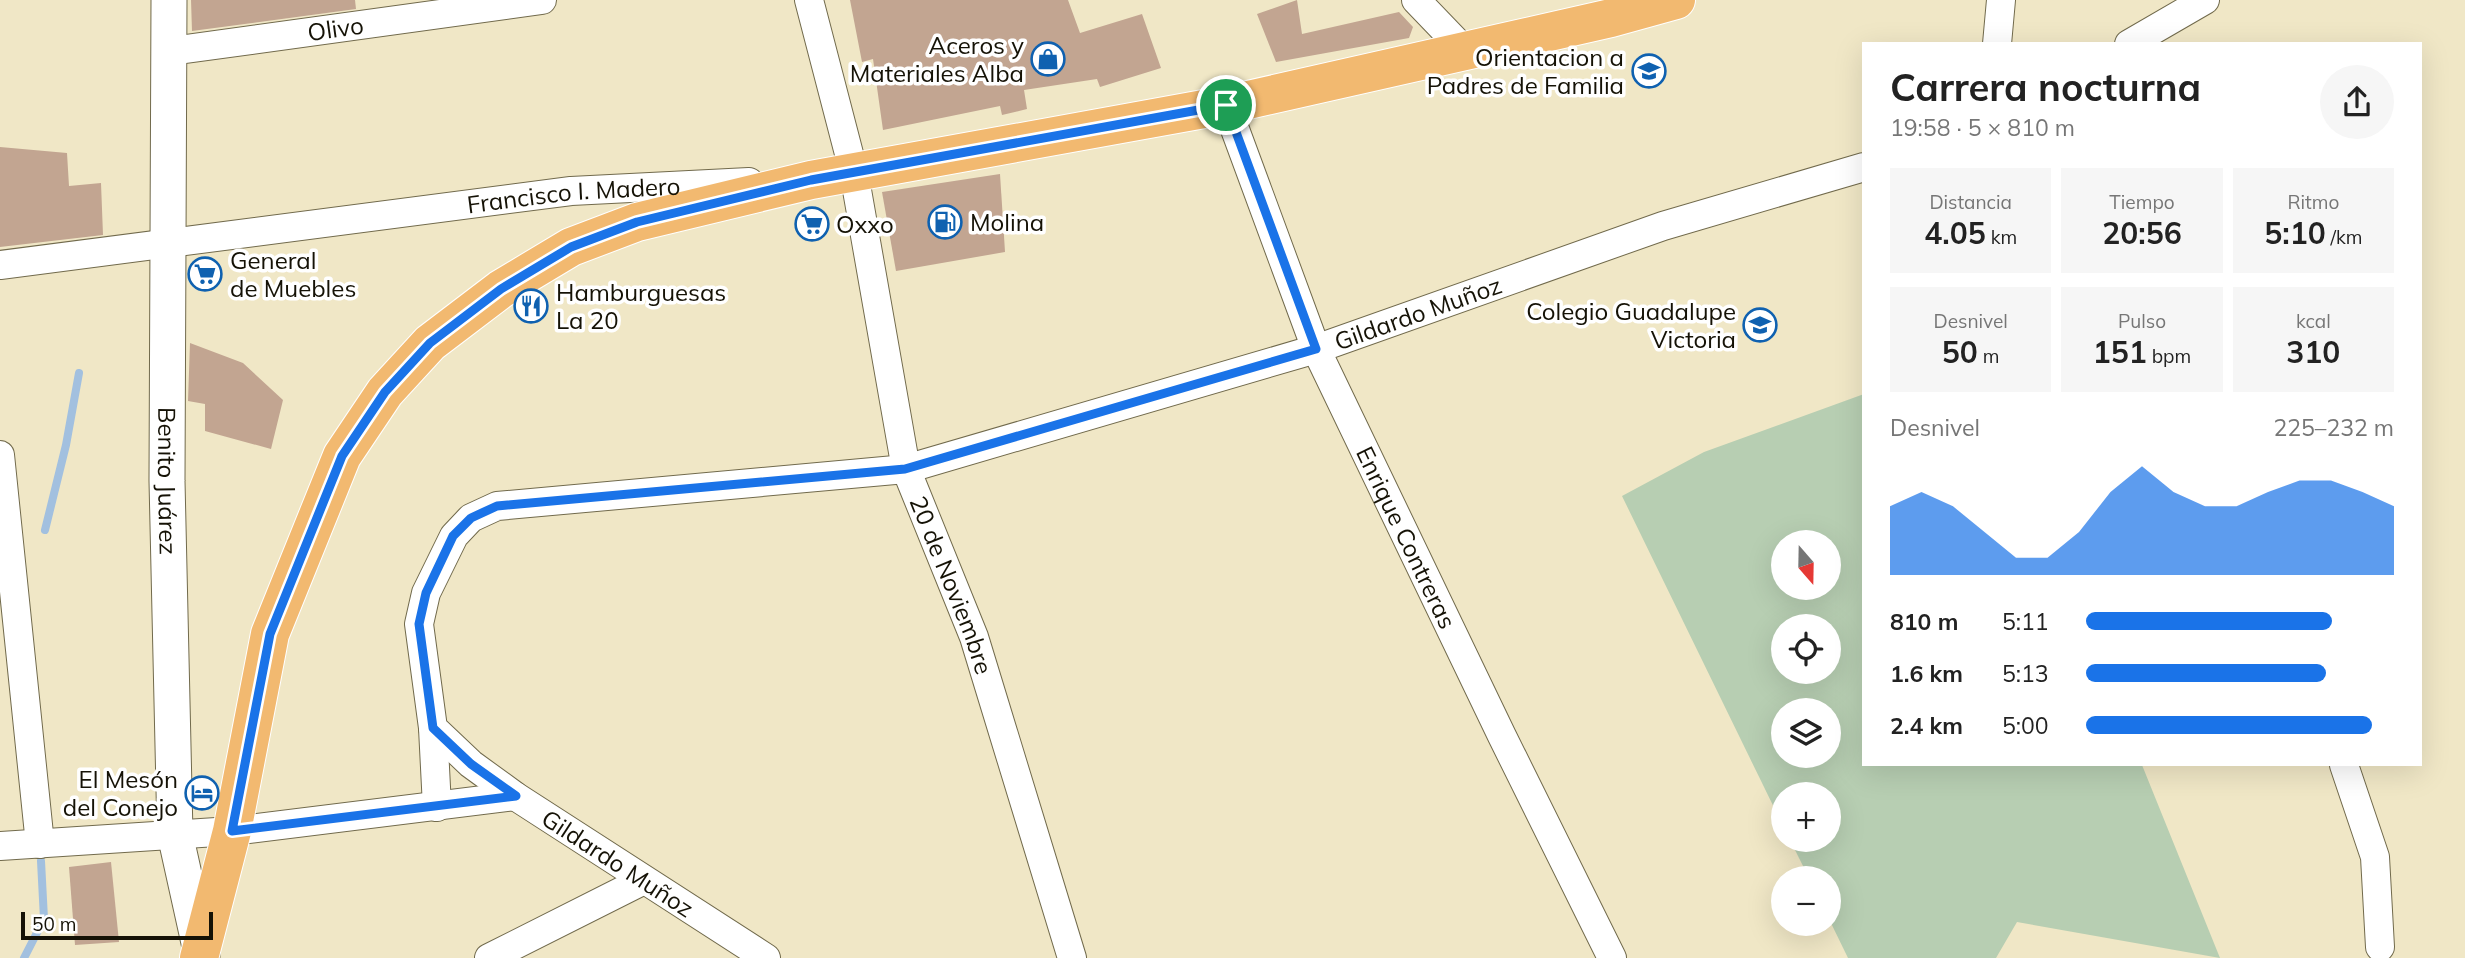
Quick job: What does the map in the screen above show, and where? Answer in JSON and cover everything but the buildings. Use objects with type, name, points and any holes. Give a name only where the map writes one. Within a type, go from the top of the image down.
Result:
[{"type":"main road","name":"Francisco I. Madero","points":[[811,180],[1226,105],[1464,50],[1608,9],[1676,0]]},
{"type":"main road","points":[[201,955],[232,831],[270,634],[342,456],[385,392],[430,343],[501,289],[571,247],[637,222],[811,180]]},
{"type":"street","name":"Benito Juárez","points":[[169,0],[171,51],[167,481],[175,834],[201,955]]},
{"type":"street","name":"Olivo","points":[[171,51],[542,0]]},
{"type":"street","name":"20 de Noviembre","points":[[809,0],[854,173],[905,469],[974,637],[1072,958]]},
{"type":"street","points":[[1416,0],[1464,50]]},
{"type":"street","points":[[1997,42],[2001,0]]},
{"type":"street","points":[[2132,42],[2205,0]]},
{"type":"street","name":"Enrique Contreras","points":[[1226,105],[1316,349],[1612,958]]},
{"type":"street","name":"Gildardo Muñoz","points":[[766,958],[642,881],[516,796],[471,764],[433,728],[419,624],[426,593],[445,550],[453,536],[471,518],[497,506],[905,469],[1316,349],[1663,226],[1862,168]]},
{"type":"street","name":"Francisco I. Madero","points":[[0,264],[170,245],[571,191],[811,180]]},
{"type":"street","points":[[0,455],[4,536],[40,844]]},
{"type":"street","points":[[433,728],[437,807]]},
{"type":"street","points":[[2344,766],[2375,858],[2380,947]]},
{"type":"street","points":[[0,846],[232,831],[516,796]]},
{"type":"street","points":[[489,958],[642,881]]},
{"type":"green space","points":[[1862,395],[1862,766],[2142,766],[2220,958],[2017,922],[1996,958],[1848,958],[1837,936],[1841,936],[1841,866],[1803,866],[1796,852],[1841,852],[1841,782],[1771,782],[1771,801],[1622,496],[1704,452]]},
{"type":"waterway","points":[[45,530],[66,445],[79,373]]},
{"type":"waterway","points":[[24,958],[44,919],[41,861]]},
{"type":"place","name":"Aceros y Materiales Alba","points":[[1048,59]]},
{"type":"place","name":"Orientacion a Padres de Familia","points":[[1649,71]]},
{"type":"place","name":"Molina","points":[[945,222]]},
{"type":"place","name":"Oxxo","points":[[812,224]]},
{"type":"place","name":"General de Muebles","points":[[205,274]]},
{"type":"place","name":"Hamburguesas La 20","points":[[531,306]]},
{"type":"place","name":"Colegio Guadalupe Victoria","points":[[1760,325]]},
{"type":"place","name":"El Mesón del Conejo","points":[[202,793]]},
{"type":"route","points":[[1226,105],[1316,349],[905,469],[497,506],[471,518],[453,536],[426,593],[419,624],[433,728],[471,764],[516,796],[232,831],[270,634],[342,456],[385,392],[430,343],[501,289],[571,247],[637,222],[811,180],[1226,105]]}]
